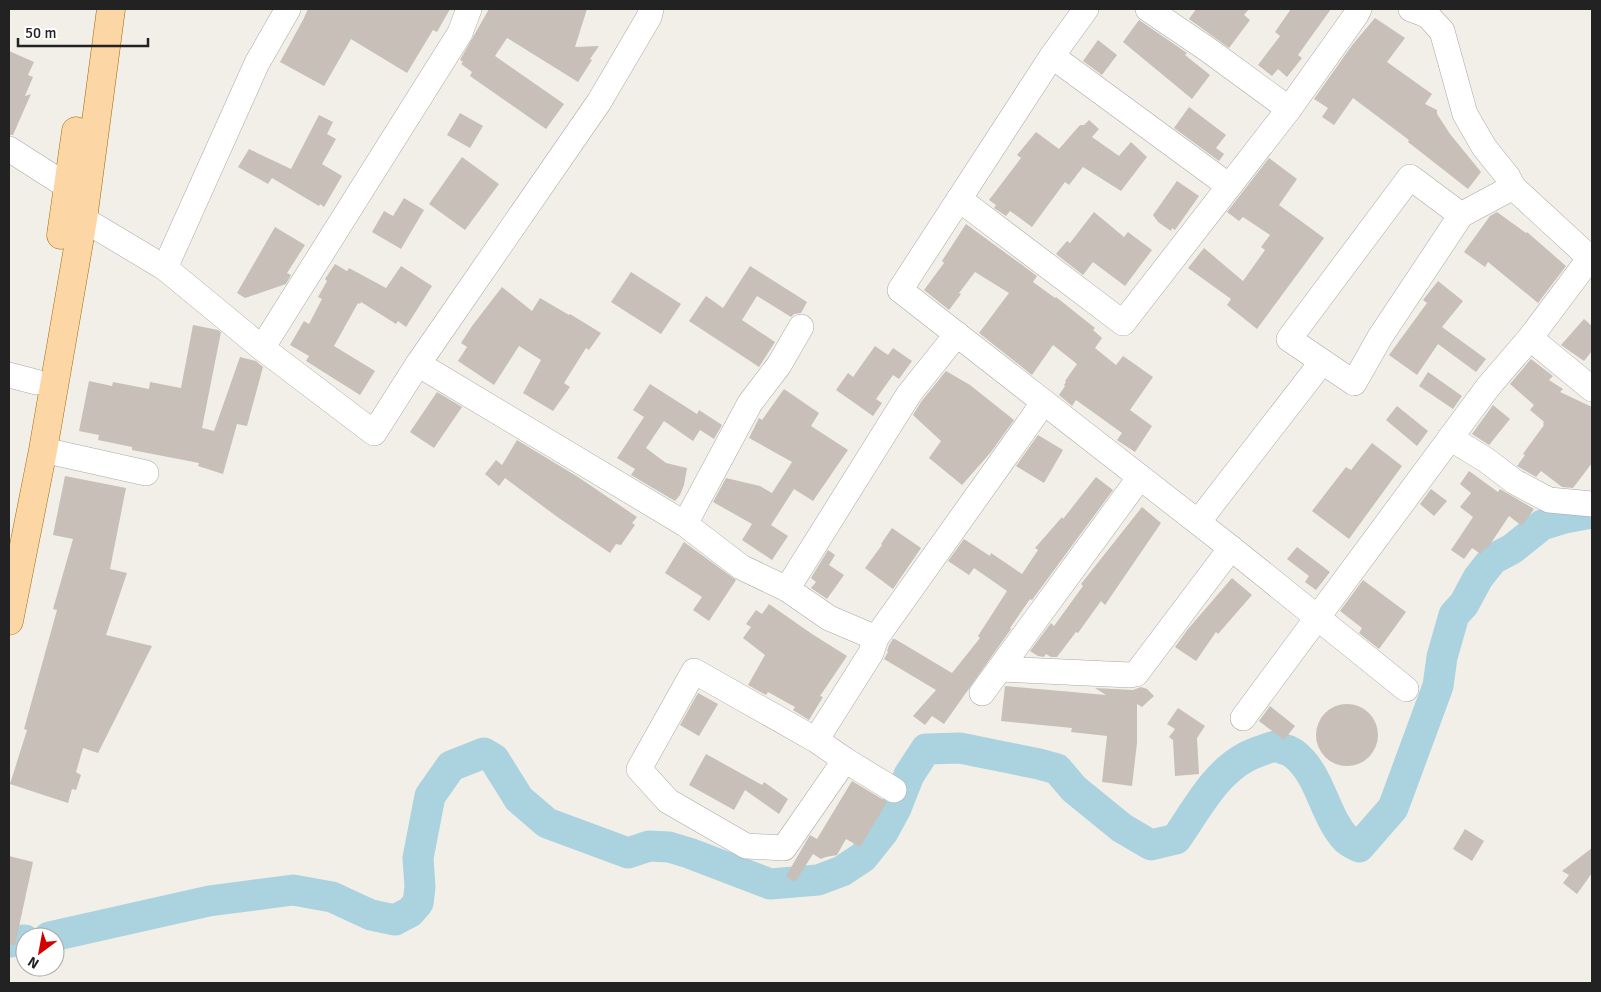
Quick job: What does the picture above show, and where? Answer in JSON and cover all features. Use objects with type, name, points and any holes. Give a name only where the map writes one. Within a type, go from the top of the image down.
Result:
[{"type":"main road","points":[[9,621],[43,450],[73,218],[67,186],[94,9]]},
{"type":"main road","points":[[9,532],[36,382],[73,218],[111,9]]},
{"type":"street","points":[[165,268],[257,63],[288,9]]},
{"type":"street","points":[[262,348],[460,33],[470,9]]},
{"type":"street","points":[[73,218],[165,268],[262,348],[374,433],[418,364],[599,102],[649,17],[651,9]]},
{"type":"street","points":[[1086,9],[1052,56],[900,290],[1231,548],[1406,689]]},
{"type":"street","points":[[1148,9],[1208,49],[1289,109]]},
{"type":"street","points":[[1243,718],[1488,387],[1530,338],[1590,258],[1513,187],[1508,177],[1484,147],[1465,114],[1442,31],[1428,16],[1411,9]]},
{"type":"street","points":[[959,199],[1124,323],[1289,109],[1354,11]]},
{"type":"street","points":[[1052,56],[1229,186]]},
{"type":"street","points":[[9,149],[67,186]]},
{"type":"street","points":[[1461,215],[1410,176],[1289,339],[1354,383],[1380,337],[1461,215],[1513,187]]},
{"type":"street","points":[[685,524],[750,403],[779,365],[800,327]]},
{"type":"street","points":[[787,589],[909,394],[957,334]]},
{"type":"street","points":[[1530,338],[1592,389]]},
{"type":"street","points":[[1198,522],[1322,362]]},
{"type":"street","points":[[418,364],[685,524],[741,567],[787,589],[829,618],[876,638]]},
{"type":"street","points":[[9,375],[36,382]]},
{"type":"street","points":[[816,740],[872,653],[876,638],[1044,402]]},
{"type":"street","points":[[1450,438],[1486,460],[1515,482],[1549,500],[1592,504]]},
{"type":"street","points":[[43,450],[146,473]]},
{"type":"street","points":[[982,693],[1140,477]]},
{"type":"street","points":[[1000,669],[1136,674],[1231,548]]},
{"type":"street","points":[[845,760],[784,848],[746,846],[668,801],[639,769],[694,671],[816,740],[894,790]]},
{"type":"building","points":[[308,9],[450,9],[437,32],[433,30],[407,73],[351,39],[324,86],[280,62]]},
{"type":"building","points":[[489,9],[587,9],[575,47],[599,46],[578,82],[507,38],[495,56],[564,104],[546,129],[470,76],[472,72],[461,64],[463,62],[460,60]]},
{"type":"building","points":[[1196,9],[1249,9],[1244,15],[1250,20],[1229,48],[1189,19]]},
{"type":"building","points":[[1291,9],[1331,9],[1298,55],[1302,58],[1287,77],[1278,69],[1272,76],[1258,65],[1280,36],[1275,32]]},
{"type":"building","points":[[1375,18],[1405,38],[1387,62],[1432,94],[1425,104],[1437,110],[1437,114],[1450,134],[1481,172],[1468,189],[1408,142],[1409,140],[1353,98],[1334,125],[1322,117],[1328,108],[1314,99],[1353,44]]},
{"type":"building","points":[[1139,20],[1187,53],[1185,55],[1210,75],[1192,99],[1123,42]]},
{"type":"building","points":[[1098,40],[1117,55],[1102,75],[1083,61]]},
{"type":"building","points":[[9,51],[34,62],[28,75],[33,77],[25,96],[31,94],[13,135],[9,135]]},
{"type":"building","points":[[1189,107],[1226,135],[1216,148],[1224,154],[1219,161],[1174,128]]},
{"type":"building","points":[[460,113],[483,126],[470,148],[447,135]]},
{"type":"building","points":[[319,115],[333,122],[327,134],[336,139],[322,164],[342,176],[324,207],[320,204],[319,206],[272,178],[268,184],[238,167],[249,149],[291,169]]},
{"type":"building","points":[[1089,120],[1099,129],[1092,137],[1119,156],[1131,142],[1147,157],[1121,191],[1083,167],[1069,185],[1065,182],[1032,227],[1010,211],[1006,216],[994,208],[996,205],[989,200],[1021,158],[1017,155],[1036,132],[1059,149],[1080,125],[1084,125]]},
{"type":"building","points":[[462,157],[499,184],[465,230],[429,204]]},
{"type":"building","points":[[1269,158],[1297,179],[1279,205],[1324,238],[1257,329],[1227,305],[1231,299],[1188,268],[1204,248],[1243,281],[1265,250],[1261,247],[1270,235],[1243,217],[1239,221],[1227,212]]},
{"type":"building","points":[[1177,181],[1199,196],[1175,230],[1172,228],[1171,231],[1158,222],[1153,215]]},
{"type":"building","points":[[404,198],[424,210],[401,249],[372,232],[384,211],[393,216]]},
{"type":"building","points":[[1094,212],[1124,237],[1128,232],[1152,250],[1125,286],[1093,262],[1083,275],[1056,254],[1067,241],[1070,243]]},
{"type":"building","points":[[1497,212],[1527,232],[1566,266],[1538,303],[1488,262],[1485,267],[1464,252],[1490,216]]},
{"type":"building","points":[[966,224],[1037,276],[1033,282],[1056,297],[1095,328],[1093,330],[1102,338],[1095,348],[1116,365],[1123,356],[1153,377],[1130,410],[1152,426],[1135,452],[1117,440],[1122,433],[1076,400],[1072,406],[1059,395],[1065,386],[1065,381],[1077,364],[1053,345],[1032,375],[979,333],[1009,293],[975,272],[949,310],[924,290],[944,263],[942,261]]},
{"type":"building","points":[[275,227],[305,245],[287,273],[291,275],[286,284],[245,298],[237,293]]},
{"type":"building","points":[[335,264],[347,271],[349,268],[386,288],[401,266],[432,286],[406,327],[398,321],[396,324],[361,302],[360,304],[358,303],[334,346],[375,371],[360,395],[306,361],[309,356],[290,345],[304,321],[309,324],[322,299],[318,297],[327,281],[325,279]]},
{"type":"building","points":[[750,266],[807,302],[801,313],[794,314],[791,317],[757,296],[742,320],[775,342],[759,367],[689,321],[706,296],[723,308]]},
{"type":"building","points":[[631,272],[681,304],[661,334],[611,302]]},
{"type":"building","points":[[1438,281],[1463,301],[1442,327],[1486,359],[1476,372],[1438,344],[1417,375],[1389,355],[1427,303],[1423,300]]},
{"type":"building","points":[[502,287],[532,311],[540,298],[601,333],[589,350],[586,348],[564,383],[570,387],[553,411],[523,393],[541,360],[519,346],[494,385],[458,361],[467,347],[461,343]]},
{"type":"building","points":[[1584,319],[1592,326],[1592,351],[1584,361],[1561,345]]},
{"type":"building","points":[[193,325],[221,332],[202,428],[214,431],[240,357],[256,361],[263,367],[247,426],[237,424],[223,474],[198,466],[199,463],[132,450],[132,447],[98,440],[99,435],[79,431],[89,381],[112,386],[113,382],[149,389],[150,382],[181,388]]},
{"type":"building","points":[[875,346],[888,355],[893,348],[912,361],[899,379],[893,375],[876,399],[882,403],[873,416],[836,390],[848,373],[853,377]]},
{"type":"building","points":[[1531,359],[1553,376],[1549,380],[1563,389],[1560,392],[1592,407],[1592,463],[1573,488],[1562,487],[1541,471],[1536,477],[1517,466],[1525,455],[1523,454],[1544,425],[1544,422],[1530,410],[1534,405],[1510,384]]},
{"type":"building","points":[[946,371],[970,385],[1014,420],[991,452],[962,485],[929,458],[941,441],[913,415]]},
{"type":"building","points":[[1428,372],[1462,396],[1453,409],[1419,386]]},
{"type":"building","points":[[650,384],[697,414],[699,410],[722,425],[714,439],[700,430],[693,441],[664,421],[646,448],[666,463],[687,468],[684,485],[675,501],[631,475],[635,469],[617,458],[644,417],[633,410]]},
{"type":"building","points":[[784,389],[819,413],[811,426],[848,450],[813,501],[794,489],[771,525],[788,536],[772,560],[742,540],[752,524],[713,502],[726,478],[760,486],[772,493],[792,462],[749,438],[759,418],[762,420]]},
{"type":"building","points":[[437,392],[462,407],[434,448],[410,432]]},
{"type":"building","points":[[1493,405],[1510,419],[1489,445],[1472,434]]},
{"type":"building","points":[[1397,406],[1428,431],[1417,446],[1386,420]]},
{"type":"building","points":[[1038,435],[1063,450],[1044,483],[1016,466]]},
{"type":"building","points":[[517,440],[578,477],[637,517],[632,523],[635,525],[621,545],[616,544],[610,553],[505,478],[499,486],[485,474],[496,460],[502,465]]},
{"type":"building","points":[[1372,443],[1402,466],[1349,539],[1312,511],[1346,467],[1351,470]]},
{"type":"building","points":[[1469,471],[1498,492],[1500,489],[1534,509],[1522,526],[1509,516],[1487,549],[1485,548],[1481,554],[1472,548],[1464,559],[1451,550],[1473,517],[1460,507],[1471,493],[1460,484]]},
{"type":"building","points":[[65,476],[126,488],[110,569],[127,573],[106,635],[152,646],[98,753],[83,748],[76,772],[81,775],[76,790],[72,789],[68,803],[10,784],[27,730],[24,729],[57,610],[53,609],[73,539],[53,535]]},
{"type":"building","points":[[1096,477],[1113,490],[1032,600],[1030,599],[944,724],[932,716],[925,725],[913,716],[936,690],[884,659],[893,639],[952,673],[980,638],[978,636],[1007,591],[974,568],[969,575],[948,561],[964,539],[990,556],[991,553],[1022,574],[1038,550],[1035,548],[1062,517],[1063,519]]},
{"type":"building","points":[[1431,489],[1447,501],[1434,516],[1420,504]]},
{"type":"building","points":[[1142,507],[1161,523],[1105,605],[1101,601],[1078,633],[1076,632],[1057,657],[1051,657],[1046,654],[1044,657],[1038,656],[1030,651],[1051,623],[1054,626],[1083,586],[1081,584]]},
{"type":"building","points":[[892,528],[921,548],[893,589],[865,568]]},
{"type":"building","points":[[684,542],[736,580],[709,621],[693,610],[702,597],[665,573]]},
{"type":"building","points":[[1297,547],[1330,572],[1316,590],[1305,582],[1309,576],[1287,559]]},
{"type":"building","points":[[828,550],[835,555],[829,565],[844,575],[827,599],[811,588],[816,582],[811,578]]},
{"type":"building","points":[[1232,578],[1252,595],[1218,634],[1216,632],[1196,661],[1175,647]]},
{"type":"building","points":[[1363,580],[1406,612],[1379,649],[1359,633],[1362,628],[1340,611]]},
{"type":"building","points":[[769,604],[847,656],[820,696],[823,697],[809,720],[793,710],[795,707],[768,692],[766,695],[748,685],[765,655],[743,638],[751,627],[746,624],[756,610],[762,614]]},
{"type":"building","points":[[1005,686],[1106,695],[1095,688],[1133,690],[1141,687],[1147,689],[1154,696],[1142,707],[1137,704],[1137,743],[1132,786],[1102,782],[1107,736],[1071,732],[1072,728],[1001,721]]},
{"type":"building","points":[[698,693],[718,704],[699,736],[680,725]]},
{"type":"building","points":[[1341,704],[1353,704],[1369,713],[1376,723],[1378,735],[1376,747],[1369,757],[1353,766],[1341,766],[1330,761],[1321,752],[1316,741],[1316,729],[1321,718],[1330,709]]},
{"type":"building","points":[[1270,706],[1295,726],[1284,740],[1259,721]]},
{"type":"building","points":[[1178,708],[1205,726],[1197,738],[1199,774],[1175,776],[1173,740],[1169,737],[1175,729],[1167,724]]},
{"type":"building","points":[[706,754],[762,785],[764,782],[788,799],[779,814],[745,790],[734,810],[689,785]]},
{"type":"building","points":[[852,781],[887,802],[860,847],[846,839],[837,855],[821,859],[813,854],[795,882],[786,876],[810,835],[817,839]]},
{"type":"building","points":[[1465,829],[1484,841],[1472,861],[1453,849]]},
{"type":"building","points":[[1592,848],[1592,873],[1577,894],[1563,883],[1569,875],[1562,871]]},
{"type":"building","points":[[9,856],[33,862],[19,927],[15,927],[15,945],[9,944]]},
{"type":"waterway","points":[[65,933],[209,901],[293,890],[332,897],[371,915],[395,920],[410,912],[418,903],[420,887],[418,858],[430,796],[451,766],[484,753],[494,759],[519,799],[547,823],[628,853],[649,846],[669,847],[770,884],[818,880],[842,871],[863,857],[883,832],[896,808],[909,775],[926,749],[960,748],[1057,769],[1074,789],[1122,828],[1151,845],[1176,839],[1206,794],[1224,773],[1246,757],[1275,746],[1293,753],[1302,762],[1316,783],[1338,829],[1347,840],[1359,847],[1393,808],[1438,686],[1442,657],[1454,615],[1464,604],[1478,578],[1493,559],[1512,549],[1542,525],[1592,513]]},
{"type":"waterway","points":[[9,942],[15,941]]}]
